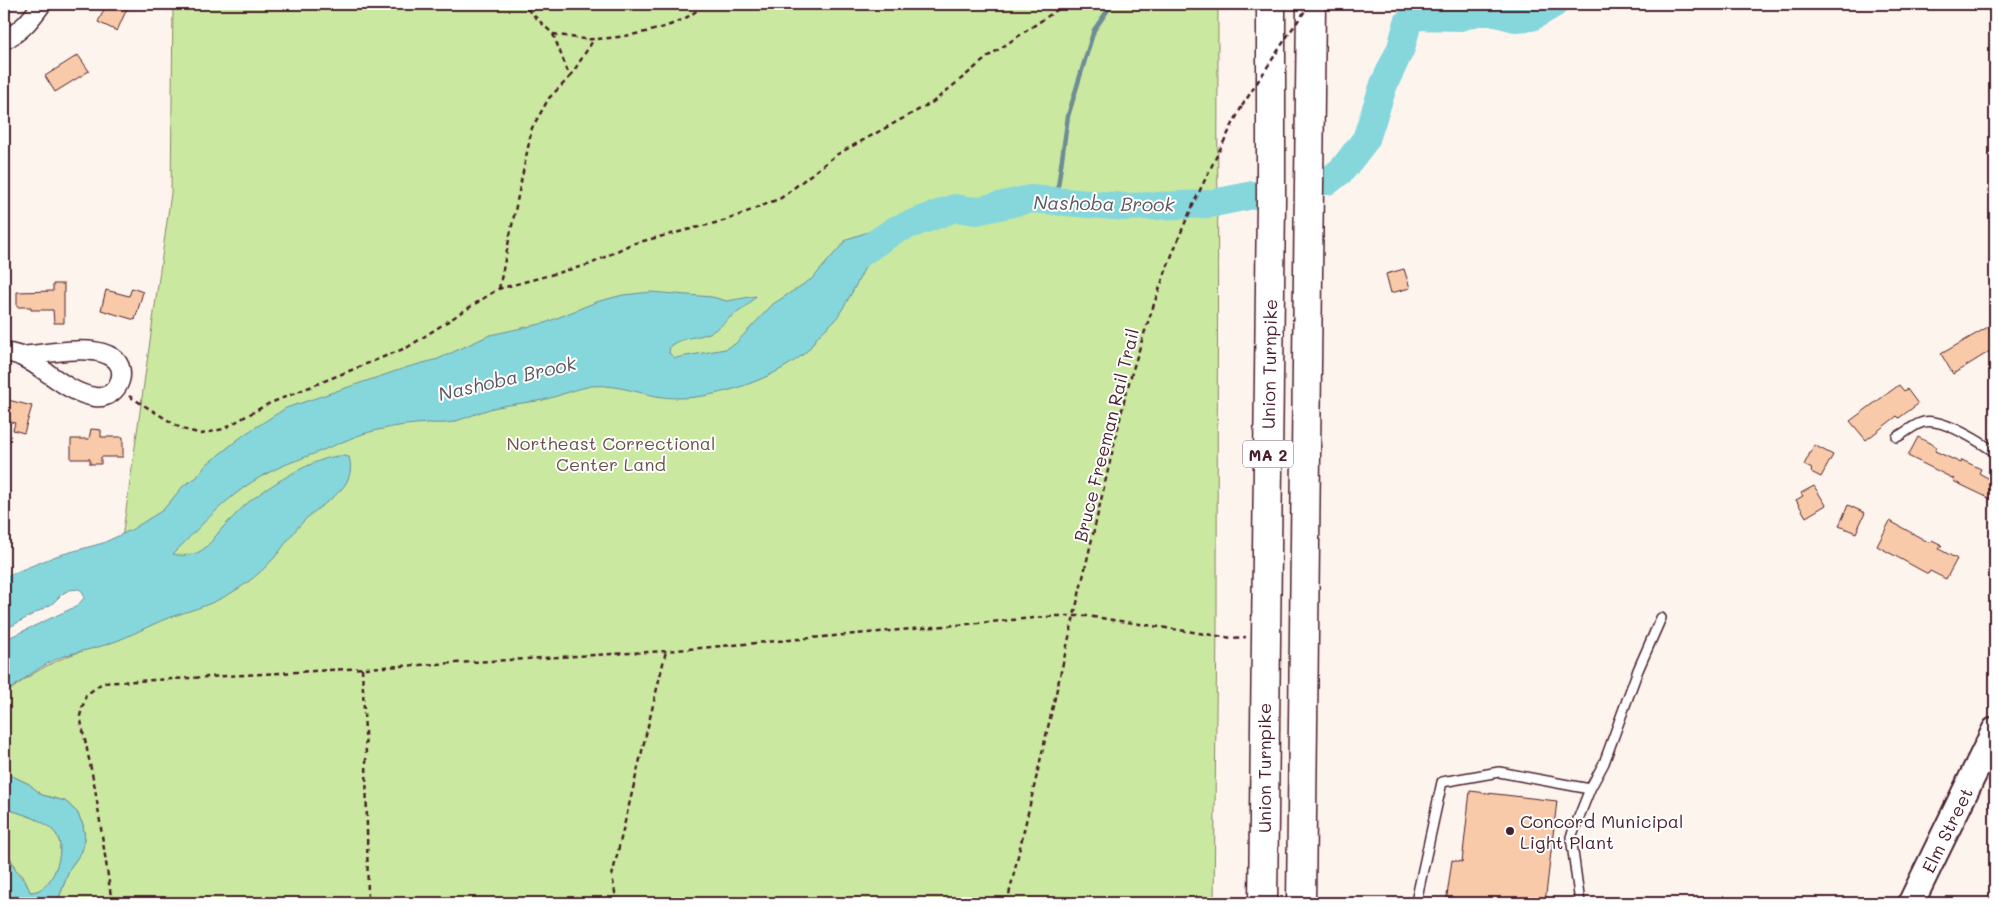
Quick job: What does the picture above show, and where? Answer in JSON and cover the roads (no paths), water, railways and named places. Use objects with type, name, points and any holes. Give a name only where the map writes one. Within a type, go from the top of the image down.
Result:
[{"type":"highway","name":"Union Turnpike","points":[[1263,903],[1272,4]]},
{"type":"highway","name":"MA 2","points":[[1301,903],[1310,4]]},
{"type":"main road","name":"Elm Street","points":[[1911,903],[1995,730]]},
{"type":"street","points":[[4,40],[14,35],[28,22],[42,4]]},
{"type":"street","points":[[4,352],[21,356],[82,394],[101,397],[108,396],[117,388],[121,380],[121,371],[117,362],[107,354],[96,351],[73,351],[21,356]]},
{"type":"lane","points":[[1897,437],[1924,422],[1934,423],[1950,427],[1974,438],[1995,452]]},
{"type":"lane","points":[[1580,903],[1571,837],[1590,788],[1604,763],[1638,670],[1661,618]]},
{"type":"lane","points":[[1418,903],[1417,897],[1442,782],[1499,772],[1590,788]]},
{"type":"water","points":[[883,227],[851,295],[838,316],[818,336],[807,351],[780,370],[747,385],[695,397],[668,398],[613,387],[591,386],[543,400],[493,408],[450,423],[390,427],[350,439],[282,466],[254,481],[229,499],[173,554],[189,555],[203,549],[225,525],[259,494],[298,470],[327,458],[339,456],[349,457],[351,468],[345,485],[339,492],[308,517],[267,566],[239,588],[211,603],[163,620],[116,641],[56,659],[32,673],[4,695],[4,640],[77,606],[84,598],[83,592],[79,589],[69,590],[52,604],[4,630],[4,577],[56,556],[103,543],[131,530],[163,510],[184,485],[196,478],[207,464],[245,434],[286,408],[408,367],[438,359],[490,335],[545,323],[596,302],[623,295],[651,292],[712,297],[727,301],[756,296],[745,307],[714,330],[707,334],[674,343],[670,346],[669,353],[675,358],[725,349],[735,344],[773,304],[813,278],[847,239]]},
{"type":"water","points":[[4,772],[29,784],[42,795],[65,801],[77,812],[83,825],[85,839],[82,851],[70,868],[57,903],[4,903],[4,853],[10,858],[30,892],[38,891],[51,878],[56,869],[60,850],[56,834],[46,824],[4,808]]},
{"type":"waterway","points":[[1056,201],[1068,116],[1094,30],[1112,4]]},
{"type":"waterway","name":"Nashoba Brook","points":[[1328,181],[1342,170],[1366,139],[1384,84],[1401,48],[1408,22],[1415,16],[1460,17],[1477,12],[1492,12],[1515,18],[1532,17],[1554,4]]},
{"type":"waterway","name":"Nashoba Brook","points":[[846,263],[895,230],[955,208],[976,211],[1030,199],[1125,207],[1209,204],[1253,195]]},
{"type":"place","name":"Concord Municipal Light Plant","points":[[1510,831]]},
{"type":"park label","name":"Northeast Correctional Center Land","points":[[611,453]]}]
